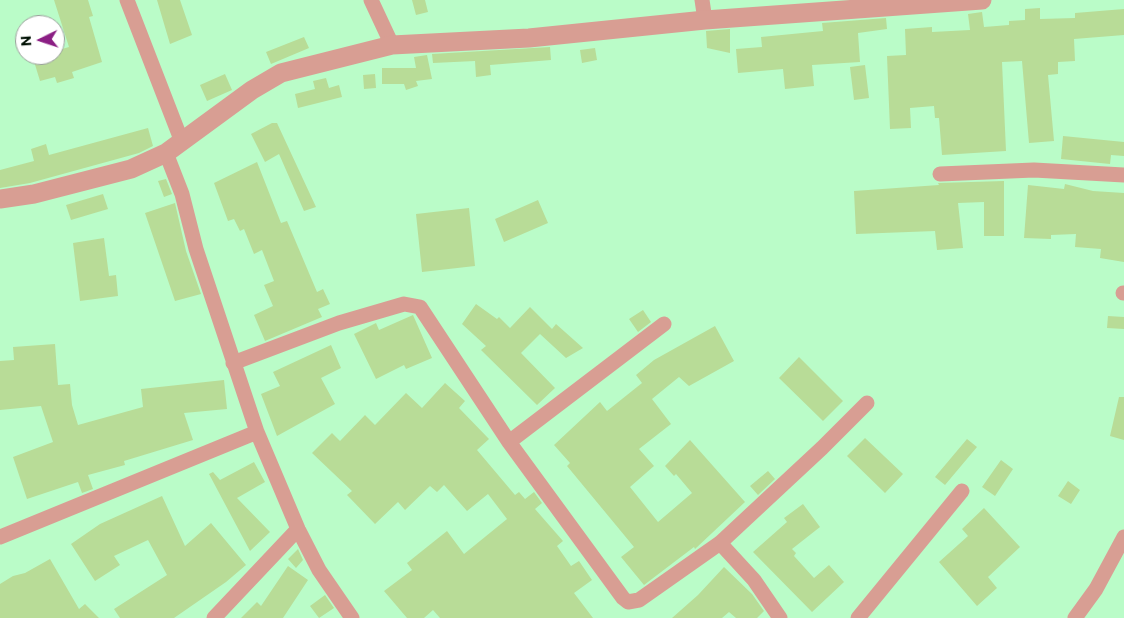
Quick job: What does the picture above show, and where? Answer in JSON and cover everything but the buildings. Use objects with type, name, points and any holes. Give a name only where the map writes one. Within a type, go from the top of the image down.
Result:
[{"type":"street","points":[[127,0],[182,142]]},
{"type":"street","points":[[371,0],[392,45]]},
{"type":"street","points":[[702,0],[705,20]]},
{"type":"street","points":[[0,199],[89,182],[131,169],[166,153],[252,90],[281,73],[392,45],[529,38],[705,20],[982,0]]},
{"type":"street","points":[[166,153],[182,194],[196,249],[257,432],[318,570],[352,618]]},
{"type":"street","points":[[940,174],[1034,170],[1124,175]]},
{"type":"street","points":[[233,363],[339,323],[404,304],[413,304],[420,307],[509,442],[623,598],[628,602],[638,600],[720,544],[867,403]]},
{"type":"street","points":[[509,442],[664,324]]},
{"type":"street","points":[[0,538],[257,432]]},
{"type":"street","points":[[858,618],[962,491]]},
{"type":"street","points":[[214,618],[298,528]]},
{"type":"street","points":[[1075,618],[1096,589],[1124,537]]},
{"type":"street","points":[[720,544],[754,580],[780,618]]}]
